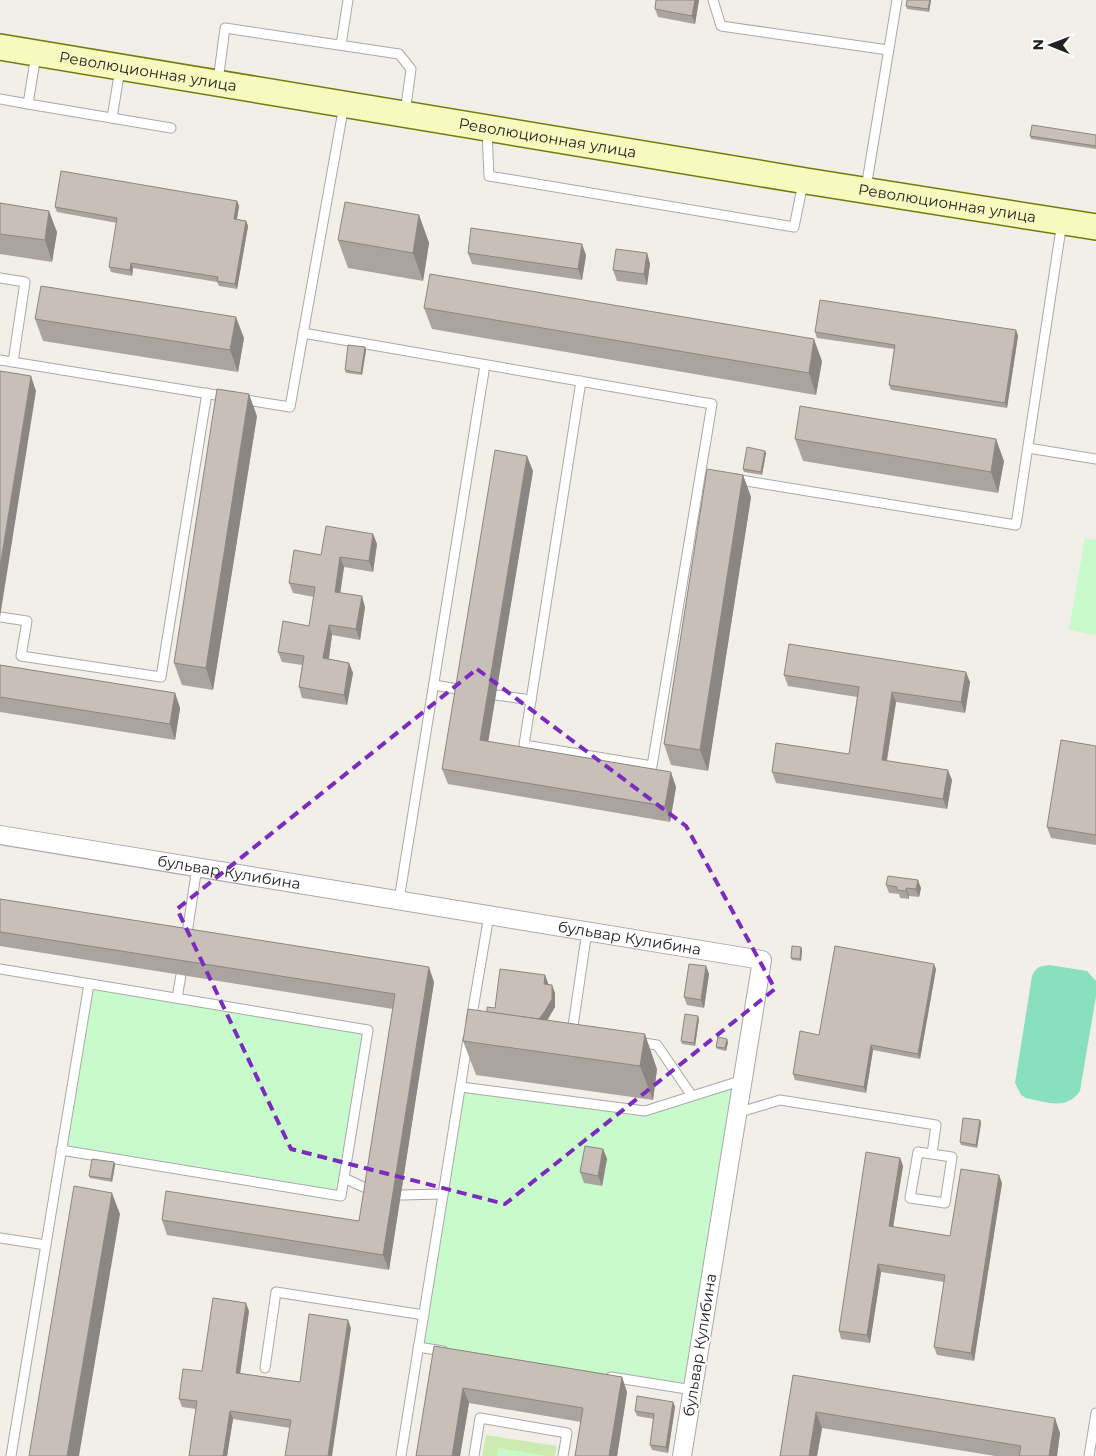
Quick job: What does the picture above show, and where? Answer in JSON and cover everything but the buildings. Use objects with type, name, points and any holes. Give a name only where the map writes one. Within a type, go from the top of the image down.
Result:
[{"type":"main road","name":"Революционная улица","points":[[0,47],[803,181],[1096,227]]},
{"type":"street","name":"бульвар Кулибина","points":[[0,835],[762,960],[682,1456]]},
{"type":"lane","points":[[341,46],[348,0]]},
{"type":"lane","points":[[713,0],[721,26],[888,50]]},
{"type":"lane","points":[[866,191],[897,0]]},
{"type":"lane","points":[[218,83],[225,28],[399,54],[411,69],[405,114]]},
{"type":"lane","points":[[28,104],[36,53]]},
{"type":"lane","points":[[112,118],[120,67]]},
{"type":"lane","points":[[0,99],[171,128]]},
{"type":"lane","points":[[0,360],[290,407],[344,104]]},
{"type":"lane","points":[[486,128],[489,176],[794,227],[803,181]]},
{"type":"lane","points":[[727,478],[1016,525],[1062,222]]},
{"type":"lane","points":[[0,278],[26,282],[13,362]]},
{"type":"lane","points":[[303,334],[581,381],[712,404],[704,474],[652,766],[524,745],[581,381]]},
{"type":"lane","points":[[399,900],[485,365]]},
{"type":"lane","points":[[0,617],[27,621],[21,656],[161,677],[207,393]]},
{"type":"lane","points":[[1028,448],[1096,459]]},
{"type":"lane","points":[[434,685],[463,690]]},
{"type":"lane","points":[[496,695],[531,700]]},
{"type":"lane","points":[[186,943],[197,867]]},
{"type":"lane","points":[[401,1456],[489,915]]},
{"type":"lane","points":[[580,1034],[572,1033],[587,931]]},
{"type":"lane","points":[[0,969],[368,1030],[341,1196],[61,1150]]},
{"type":"lane","points":[[177,998],[181,975]]},
{"type":"lane","points":[[11,1456],[89,984]]},
{"type":"lane","points":[[631,1041],[656,1045],[692,1096]]},
{"type":"lane","points":[[461,1087],[645,1111],[742,1080]]},
{"type":"lane","points":[[738,1113],[780,1100],[936,1125],[932,1154]]},
{"type":"lane","points":[[918,1152],[932,1154],[952,1157],[944,1203],[910,1198],[918,1152]]},
{"type":"lane","points":[[344,1178],[372,1191]]},
{"type":"lane","points":[[401,1195],[443,1194]]},
{"type":"lane","points":[[0,1238],[46,1245]]},
{"type":"lane","points":[[265,1368],[276,1292],[424,1315]]},
{"type":"lane","points":[[418,1347],[456,1353]]},
{"type":"lane","points":[[597,1375],[693,1390]]},
{"type":"lane","points":[[1089,1456],[1096,1413]]},
{"type":"lane","points":[[474,1456],[480,1418],[567,1432],[566,1451]]},
{"type":"highlighted area","points":[[477,669],[686,826],[775,989],[505,1204],[291,1149],[177,909]]},
{"type":"green space","points":[[1085,538],[1096,540],[1096,635],[1069,630]]},
{"type":"green space","points":[[1049,965],[1087,971],[1096,981],[1096,996],[1080,1091],[1069,1101],[1056,1104],[1026,1098],[1021,1095],[1015,1083],[1032,976],[1039,968]]},
{"type":"green space","points":[[92,989],[363,1034],[337,1193],[66,1148]]},
{"type":"green space","points":[[741,1082],[691,1388],[421,1344],[463,1089],[645,1113]]},
{"type":"green space","points":[[486,1435],[557,1446],[555,1456],[482,1456]]},
{"type":"green space","points":[[498,1448],[547,1456],[497,1456]]}]
